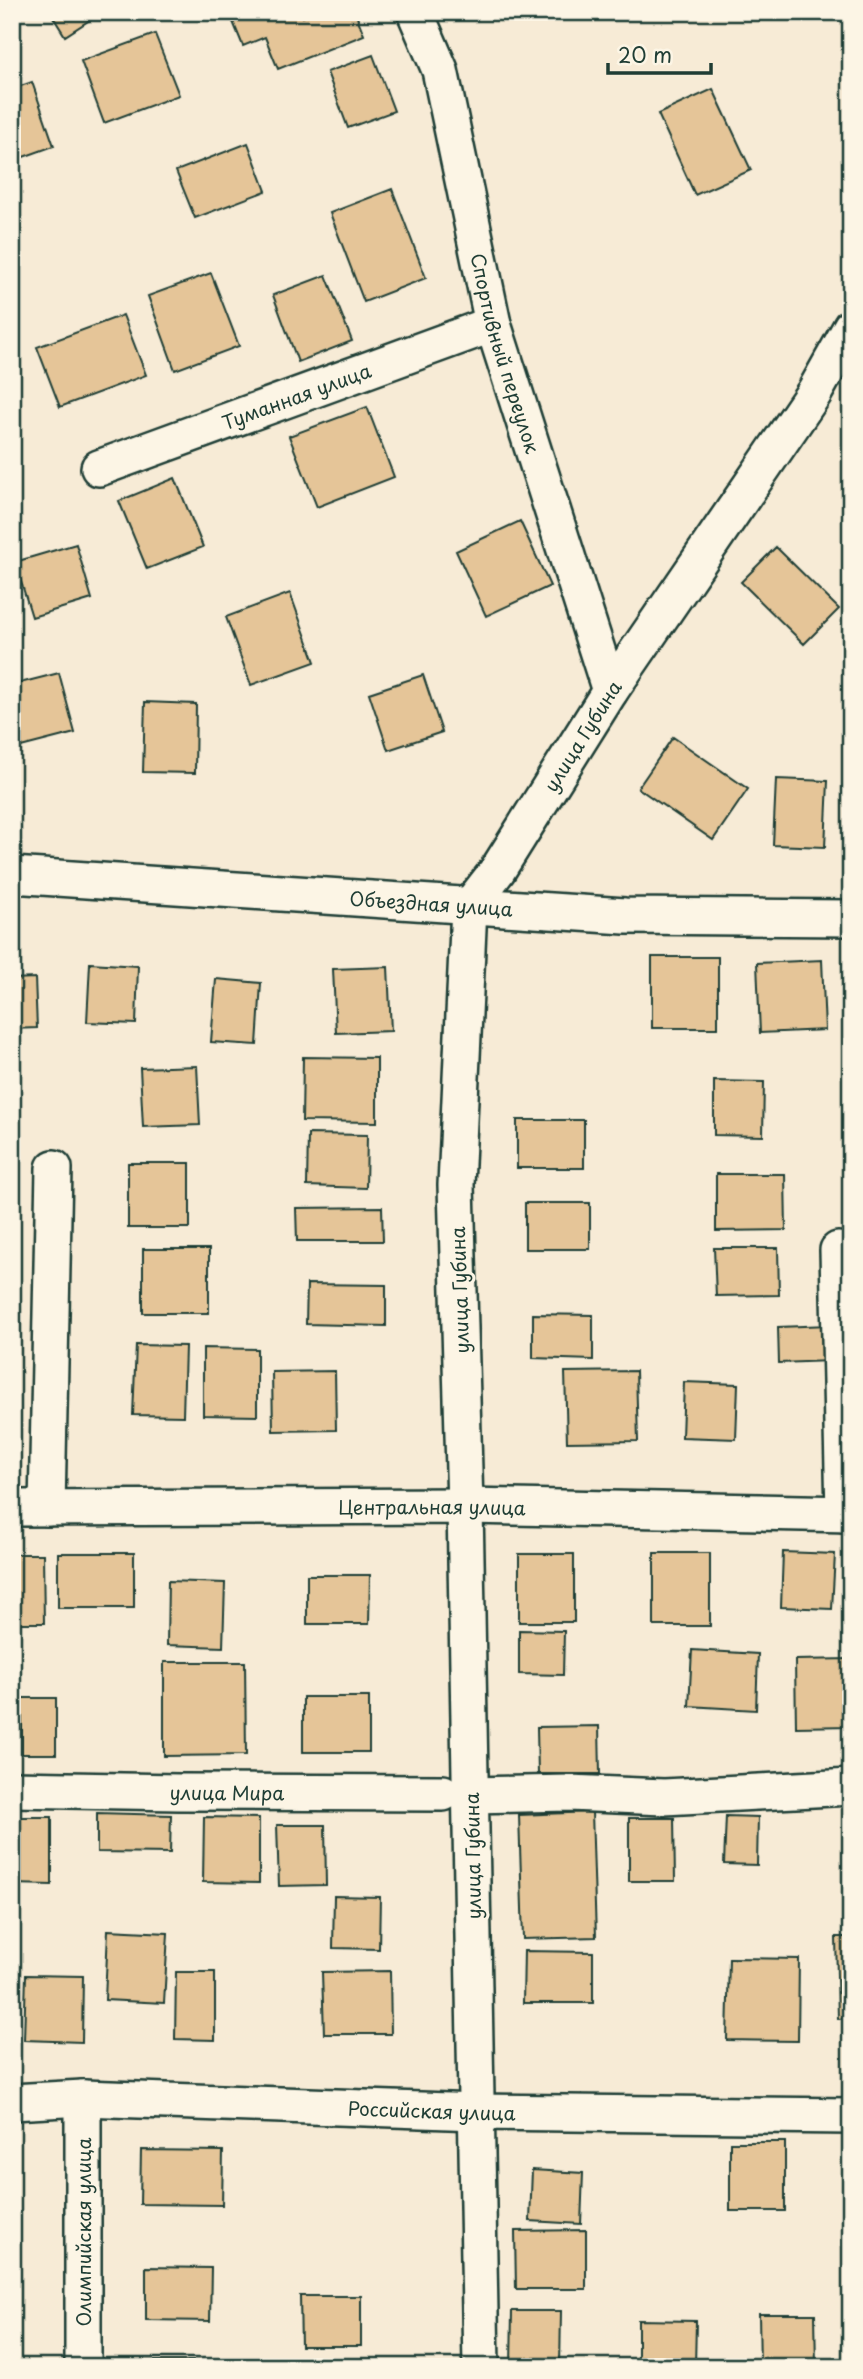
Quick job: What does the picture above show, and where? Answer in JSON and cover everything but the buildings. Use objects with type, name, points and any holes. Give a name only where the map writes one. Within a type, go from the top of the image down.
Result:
[{"type":"street","name":"Спортивный переулок","points":[[415,12],[440,70],[493,324],[610,691]]},
{"type":"street","name":"Туманная улица","points":[[99,468],[493,324]]},
{"type":"street","name":"улица Губина","points":[[481,2367],[477,2112],[457,1794],[465,1506],[456,1185],[469,907],[496,871],[610,691],[814,393],[851,327]]},
{"type":"street","name":"Объездная улица","points":[[12,875],[625,916],[851,918]]},
{"type":"street","points":[[47,1508],[54,1168]]},
{"type":"street","points":[[838,1250],[847,1514]]},
{"type":"street","name":"Центральная улица","points":[[12,1508],[465,1506],[847,1514]]},
{"type":"street","name":"улица Мира","points":[[12,1788],[180,1792],[569,1793],[664,1797],[851,1787]]},
{"type":"street","name":"Российская улица","points":[[12,2102],[83,2098],[477,2112],[851,2116]]},
{"type":"street","name":"Олимпийская улица","points":[[83,2098],[83,2367]]}]
